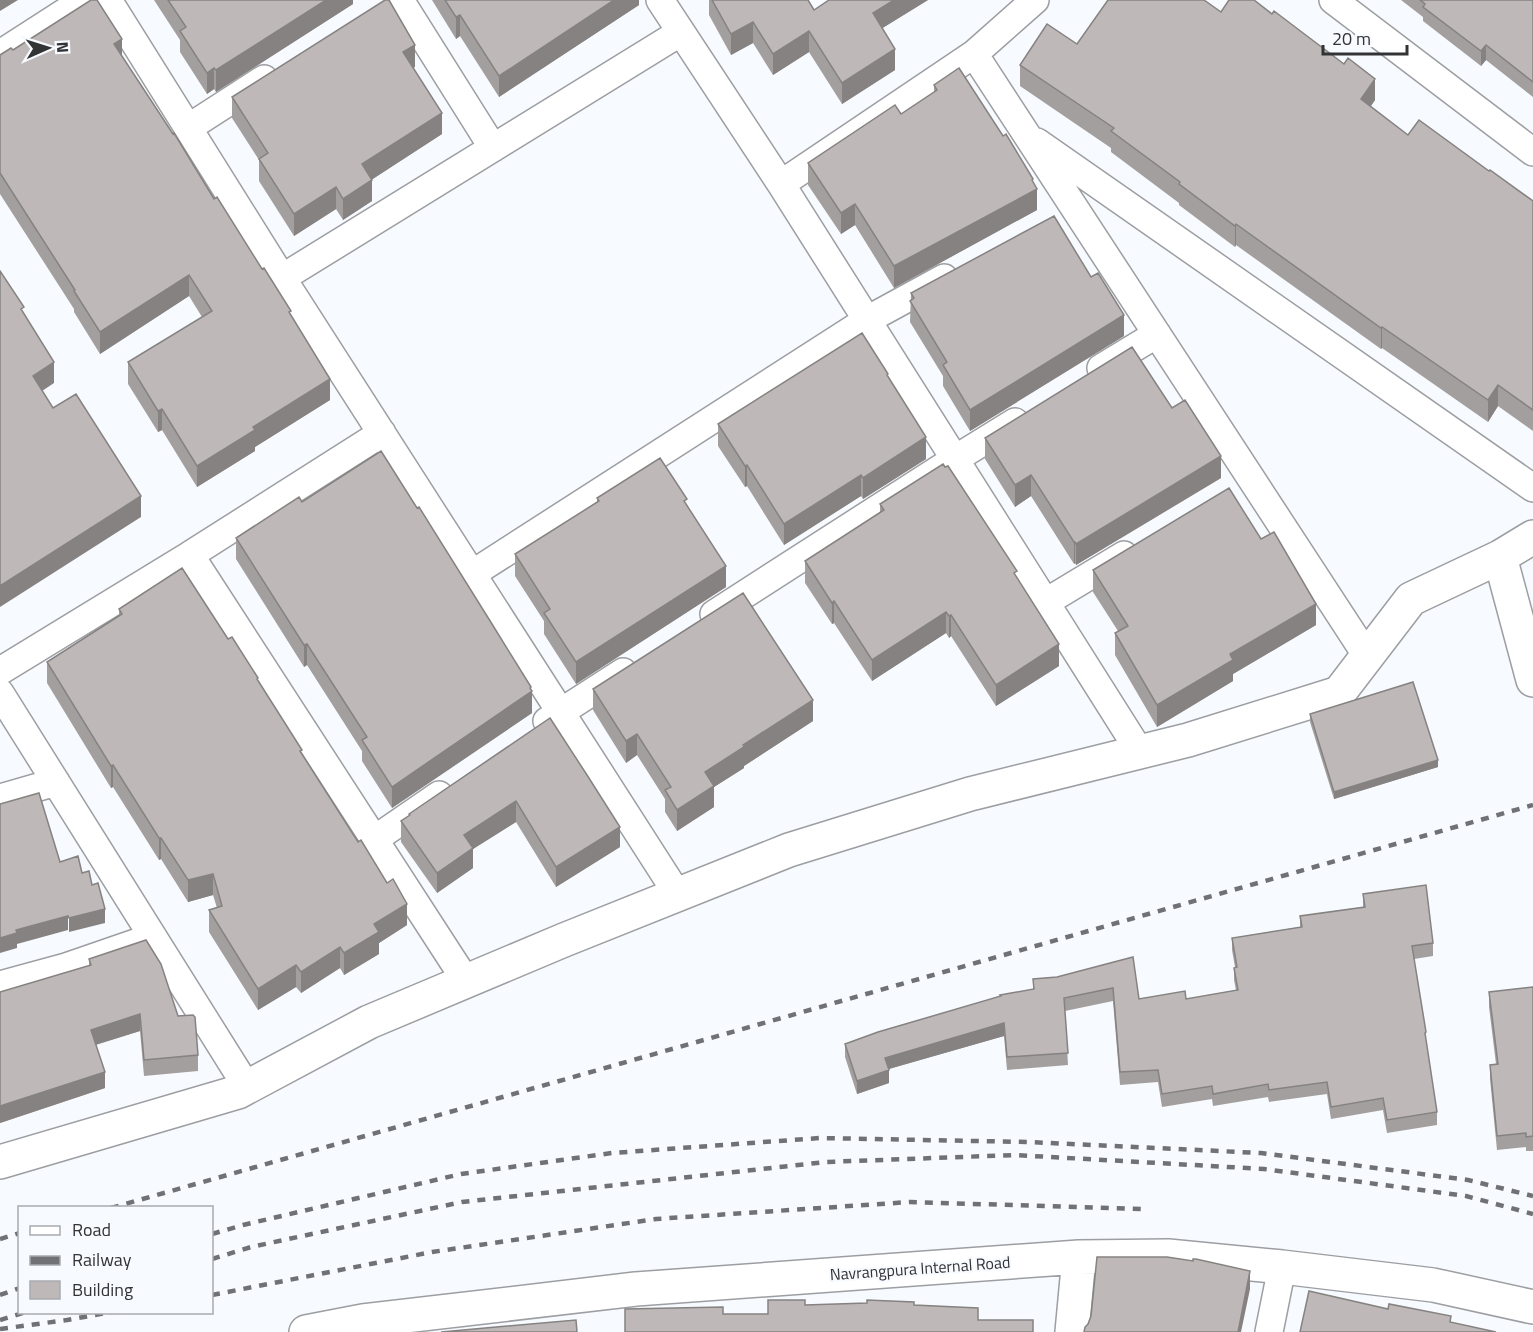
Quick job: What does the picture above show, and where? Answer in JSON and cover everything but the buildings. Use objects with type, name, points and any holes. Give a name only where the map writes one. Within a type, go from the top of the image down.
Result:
[{"type":"street","points":[[0,54],[84,0]]},
{"type":"street","points":[[108,0],[282,278],[678,895]]},
{"type":"street","points":[[660,0],[781,184],[1140,752]]},
{"type":"street","points":[[781,184],[974,54],[1035,0]]},
{"type":"street","points":[[1333,0],[1533,152]]},
{"type":"street","points":[[389,2],[492,148]]},
{"type":"street","points":[[282,278],[681,32]]},
{"type":"street","points":[[974,54],[1026,134],[1064,214],[1157,334],[1241,484],[1367,656]]},
{"type":"street","points":[[188,128],[289,64]]},
{"type":"street","points":[[1026,134],[1533,488]]},
{"type":"street","points":[[472,574],[867,320],[970,264]]},
{"type":"street","points":[[1076,384],[1157,334]]},
{"type":"street","points":[[689,630],[1036,409]]},
{"type":"street","points":[[0,671],[190,555],[382,433]]},
{"type":"street","points":[[0,1162],[238,1092],[369,1022],[789,850],[959,798],[1188,740],[1339,693],[1411,599],[1500,557],[1533,537]]},
{"type":"street","points":[[1046,602],[1149,540]]},
{"type":"street","points":[[190,555],[466,981]]},
{"type":"street","points":[[1500,557],[1533,680]]},
{"type":"street","points":[[531,732],[639,661]]},
{"type":"street","points":[[0,693],[247,1087]]},
{"type":"street","points":[[375,839],[463,779]]},
{"type":"street","points":[[0,798],[56,782]]},
{"type":"street","points":[[0,985],[66,967],[153,937]]},
{"type":"street","name":"Navrangpura Internal Road","points":[[306,1332],[363,1321],[636,1289],[1079,1257],[1168,1256],[1282,1267],[1433,1285],[1533,1307]]},
{"type":"street","points":[[1072,1332],[1079,1257]]},
{"type":"street","points":[[1269,1332],[1282,1267]]},
{"type":"railway","points":[[118,1206],[1533,805]]},
{"type":"railway","points":[[213,1234],[461,1174],[612,1153],[820,1138],[1028,1142],[1261,1153],[1468,1180],[1533,1196]]},
{"type":"railway","points":[[213,1259],[251,1247],[462,1202],[826,1162],[1015,1155],[1264,1169],[1466,1196],[1533,1214]]},
{"type":"railway","points":[[213,1295],[432,1252],[656,1219],[910,1202],[1143,1209]]},
{"type":"railway","points":[[0,1239],[18,1234]]},
{"type":"railway","points":[[0,1295],[18,1289]]},
{"type":"railway","points":[[0,1320],[20,1314]]},
{"type":"railway","points":[[0,1329],[101,1314]]}]
